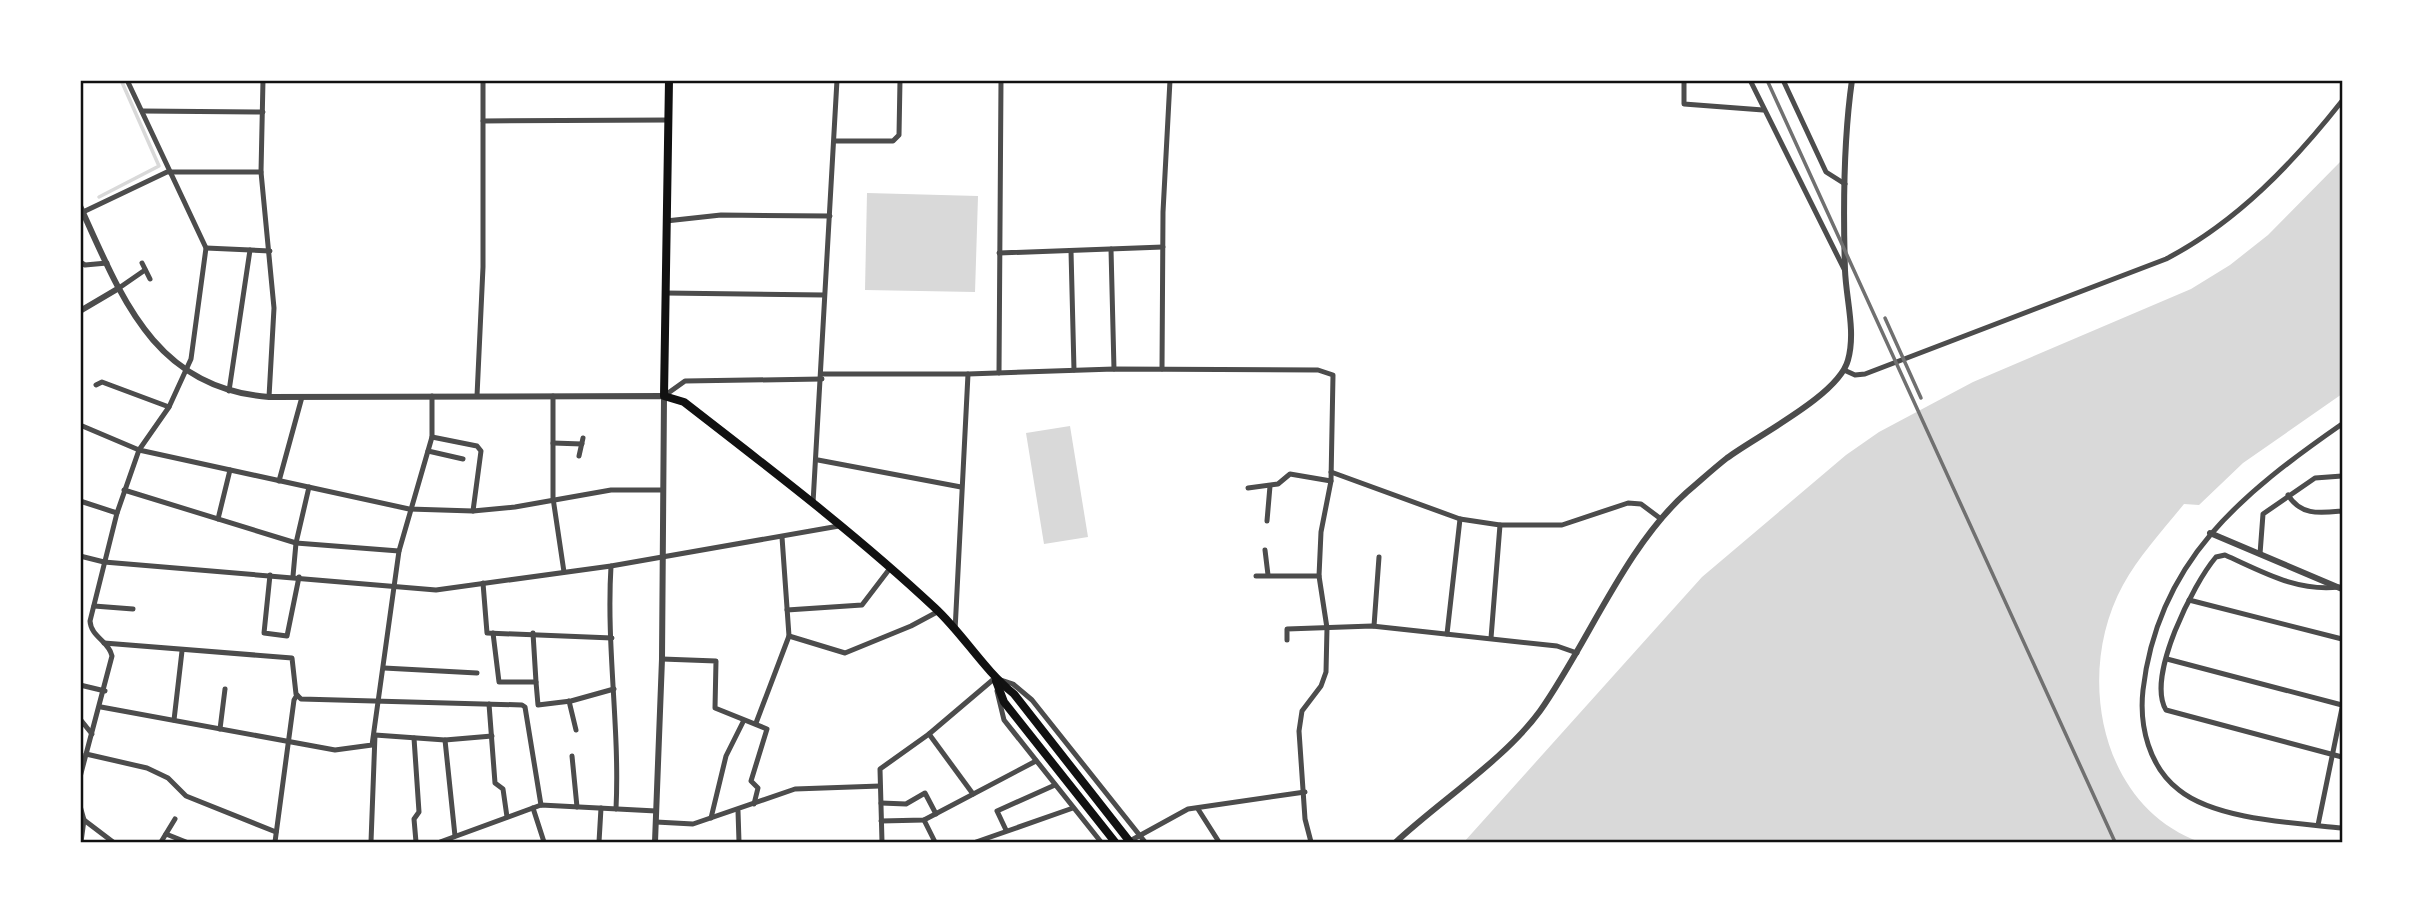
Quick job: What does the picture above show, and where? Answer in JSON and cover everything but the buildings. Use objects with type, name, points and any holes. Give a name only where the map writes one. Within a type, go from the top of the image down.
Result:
[{"type":"main road","points":[[669,80],[664,396],[684,402],[891,567],[939,611],[995,678],[1014,694],[1129,842]]},
{"type":"main road","points":[[995,678],[1004,702],[1115,842]]},
{"type":"street","points":[[90,626],[117,513],[139,450],[169,407],[191,359],[206,248],[127,80]]},
{"type":"street","points":[[263,80],[261,172],[274,308],[270,397]]},
{"type":"street","points":[[477,396],[483,267],[483,80]]},
{"type":"street","points":[[813,504],[818,460],[824,295],[836,141],[837,80]]},
{"type":"street","points":[[836,141],[893,141],[899,135],[900,80]]},
{"type":"street","points":[[999,373],[1001,80]]},
{"type":"street","points":[[1162,369],[1163,247],[1170,80]]},
{"type":"street","points":[[1684,80],[1684,104],[1763,110]]},
{"type":"street","points":[[1750,80],[1845,271]]},
{"type":"street","points":[[1783,80],[1826,172],[1845,184]]},
{"type":"street","points":[[1396,842],[1512,741],[1538,712],[1646,540],[1684,494],[1726,459],[1823,394],[1844,370],[1851,334],[1845,271],[1845,132],[1852,80]]},
{"type":"street","points":[[1844,370],[1865,373],[2179,253],[2220,226],[2258,193],[2343,101]]},
{"type":"street","points":[[142,111],[263,112]]},
{"type":"street","points":[[483,121],[668,120]]},
{"type":"street","points":[[261,172],[170,172],[82,209],[119,288],[143,330],[169,359],[229,391],[270,397],[664,396],[685,381],[1114,369],[1318,370],[1333,375],[1331,481],[1321,532],[1319,576],[1327,628],[1326,675],[1302,711],[1299,731],[1305,818],[1311,842]]},
{"type":"street","points":[[666,221],[721,215],[830,216]]},
{"type":"street","points":[[999,253],[1163,247]]},
{"type":"street","points":[[206,248],[270,251]]},
{"type":"street","points":[[1111,249],[1114,369]]},
{"type":"street","points":[[229,391],[250,250]]},
{"type":"street","points":[[1071,251],[1074,370]]},
{"type":"street","points":[[80,262],[85,265],[107,263]]},
{"type":"street","points":[[142,263],[149,279]]},
{"type":"street","points":[[80,311],[145,270]]},
{"type":"street","points":[[665,293],[824,295]]},
{"type":"street","points":[[955,631],[968,374]]},
{"type":"street","points":[[96,384],[102,382],[169,407]]},
{"type":"street","points":[[101,707],[335,750],[372,745],[399,551],[432,437],[432,396]]},
{"type":"street","points":[[553,396],[553,498],[564,572]]},
{"type":"street","points":[[655,842],[662,659],[664,396]]},
{"type":"street","points":[[279,481],[302,397]]},
{"type":"street","points":[[2343,424],[2255,487],[2210,533],[2169,598],[2147,656],[2142,705],[2145,733],[2153,759],[2178,790],[2215,810],[2343,828]]},
{"type":"street","points":[[80,434],[82,426],[139,450],[409,509],[473,511],[516,507],[553,498],[611,490],[663,490]]},
{"type":"street","points":[[432,437],[477,446],[481,451],[473,511]]},
{"type":"street","points":[[553,443],[582,441],[579,456]]},
{"type":"street","points":[[428,451],[463,459]]},
{"type":"street","points":[[818,460],[961,487]]},
{"type":"street","points":[[218,519],[230,470]]},
{"type":"street","points":[[1331,472],[1460,519],[1500,525],[1562,525],[1628,503],[1641,504],[1661,519]]},
{"type":"street","points":[[1248,488],[1278,484],[1290,474],[1331,481]]},
{"type":"street","points":[[2260,554],[2263,514],[2315,478],[2343,476]]},
{"type":"street","points":[[1267,521],[1270,486]]},
{"type":"street","points":[[270,575],[264,633],[287,636],[296,576],[296,542],[309,487]]},
{"type":"street","points":[[124,490],[296,542],[399,551]]},
{"type":"street","points":[[2288,495],[2293,504],[2305,511],[2343,511]]},
{"type":"street","points":[[80,501],[117,513]]},
{"type":"street","points":[[1447,634],[1460,519]]},
{"type":"street","points":[[1491,638],[1500,525]]},
{"type":"street","points":[[80,556],[104,562],[296,576],[436,590],[611,566],[839,526]]},
{"type":"street","points":[[2210,533],[2341,588]]},
{"type":"street","points":[[756,723],[789,636],[782,537]]},
{"type":"street","points":[[1265,550],[1268,575]]},
{"type":"street","points":[[2341,588],[2318,590],[2294,585],[2225,555],[2216,557],[2182,611],[2167,659],[2161,702],[2166,710],[2343,757]]},
{"type":"street","points":[[1374,626],[1379,557]]},
{"type":"street","points":[[611,566],[608,620],[612,638],[618,772],[616,809]]},
{"type":"street","points":[[787,610],[862,606],[891,567]]},
{"type":"street","points":[[1256,576],[1319,576]]},
{"type":"street","points":[[483,583],[487,633],[612,638]]},
{"type":"street","points":[[2189,600],[2343,639]]},
{"type":"street","points":[[94,606],[133,609]]},
{"type":"street","points":[[789,636],[845,653],[911,626],[939,611]]},
{"type":"street","points":[[80,624],[90,626],[113,656],[106,691],[80,777]]},
{"type":"street","points":[[1287,640],[1287,626],[1374,626],[1557,646],[1577,653]]},
{"type":"street","points":[[493,633],[499,682],[536,682]]},
{"type":"street","points":[[533,633],[538,705],[569,701],[614,689]]},
{"type":"street","points":[[104,643],[292,658],[297,695],[275,842]]},
{"type":"street","points":[[174,720],[181,650]]},
{"type":"street","points":[[662,659],[716,661],[715,708],[743,722],[756,723],[767,729],[751,781],[758,788],[754,804]]},
{"type":"street","points":[[2167,659],[2343,707],[2319,825]]},
{"type":"street","points":[[384,668],[477,673]]},
{"type":"street","points":[[882,842],[880,769],[929,734],[995,678]]},
{"type":"street","points":[[995,678],[1004,720],[1101,842]]},
{"type":"street","points":[[995,678],[1013,684],[1025,692],[1145,842]]},
{"type":"street","points":[[80,685],[106,691]]},
{"type":"street","points":[[220,729],[225,689]]},
{"type":"street","points":[[297,695],[301,699],[525,707],[541,805]]},
{"type":"street","points":[[569,701],[576,730]]},
{"type":"street","points":[[489,704],[495,783],[503,789],[507,817]]},
{"type":"street","points":[[80,719],[92,734]]},
{"type":"street","points":[[711,818],[726,756],[743,722]]},
{"type":"street","points":[[929,734],[973,794]]},
{"type":"street","points":[[374,735],[444,740],[492,736]]},
{"type":"street","points":[[371,842],[374,735]]},
{"type":"street","points":[[414,738],[419,812],[414,819],[416,842]]},
{"type":"street","points":[[444,740],[455,836]]},
{"type":"street","points":[[86,754],[147,768],[168,778],[186,796],[276,832]]},
{"type":"street","points":[[572,756],[577,807]]},
{"type":"street","points":[[881,821],[924,820],[1036,761]]},
{"type":"street","points":[[1006,830],[997,811],[1055,785]]},
{"type":"street","points":[[656,822],[693,824],[738,811],[795,789],[880,786]]},
{"type":"street","points":[[1129,842],[1188,809],[1304,792]]},
{"type":"street","points":[[881,803],[906,804],[925,793],[936,814]]},
{"type":"street","points":[[440,842],[541,805],[656,811]]},
{"type":"street","points":[[80,806],[84,820],[82,842]]},
{"type":"street","points":[[533,808],[544,842]]},
{"type":"street","points":[[599,842],[601,808]]},
{"type":"street","points":[[976,842],[1073,808]]},
{"type":"street","points":[[1198,809],[1219,842]]},
{"type":"street","points":[[738,811],[739,842]]},
{"type":"street","points":[[161,842],[175,819]]},
{"type":"street","points":[[84,820],[113,842]]},
{"type":"street","points":[[924,820],[935,842]]},
{"type":"street","points":[[166,834],[186,842]]},
{"type":"shaded area","points":[[2342,160],[2342,394],[2243,463],[2199,505],[2184,504],[2129,574],[2108,620],[2101,657],[2100,695],[2106,733],[2119,768],[2139,799],[2166,824],[2200,842],[1464,842],[1702,577],[1846,455],[1879,432],[1973,382],[2191,289],[2230,265],[2268,235]]},
{"type":"shaded area","points":[[867,193],[978,196],[975,292],[865,290]]},
{"type":"shaded area","points":[[1070,426],[1088,537],[1044,544],[1026,433]]},
{"type":"waterway","points":[[99,197],[159,166],[121,80]]},
{"type":"railway","points":[[1767,80],[2115,842]]},
{"type":"railway","points":[[1885,318],[1921,398]]}]
